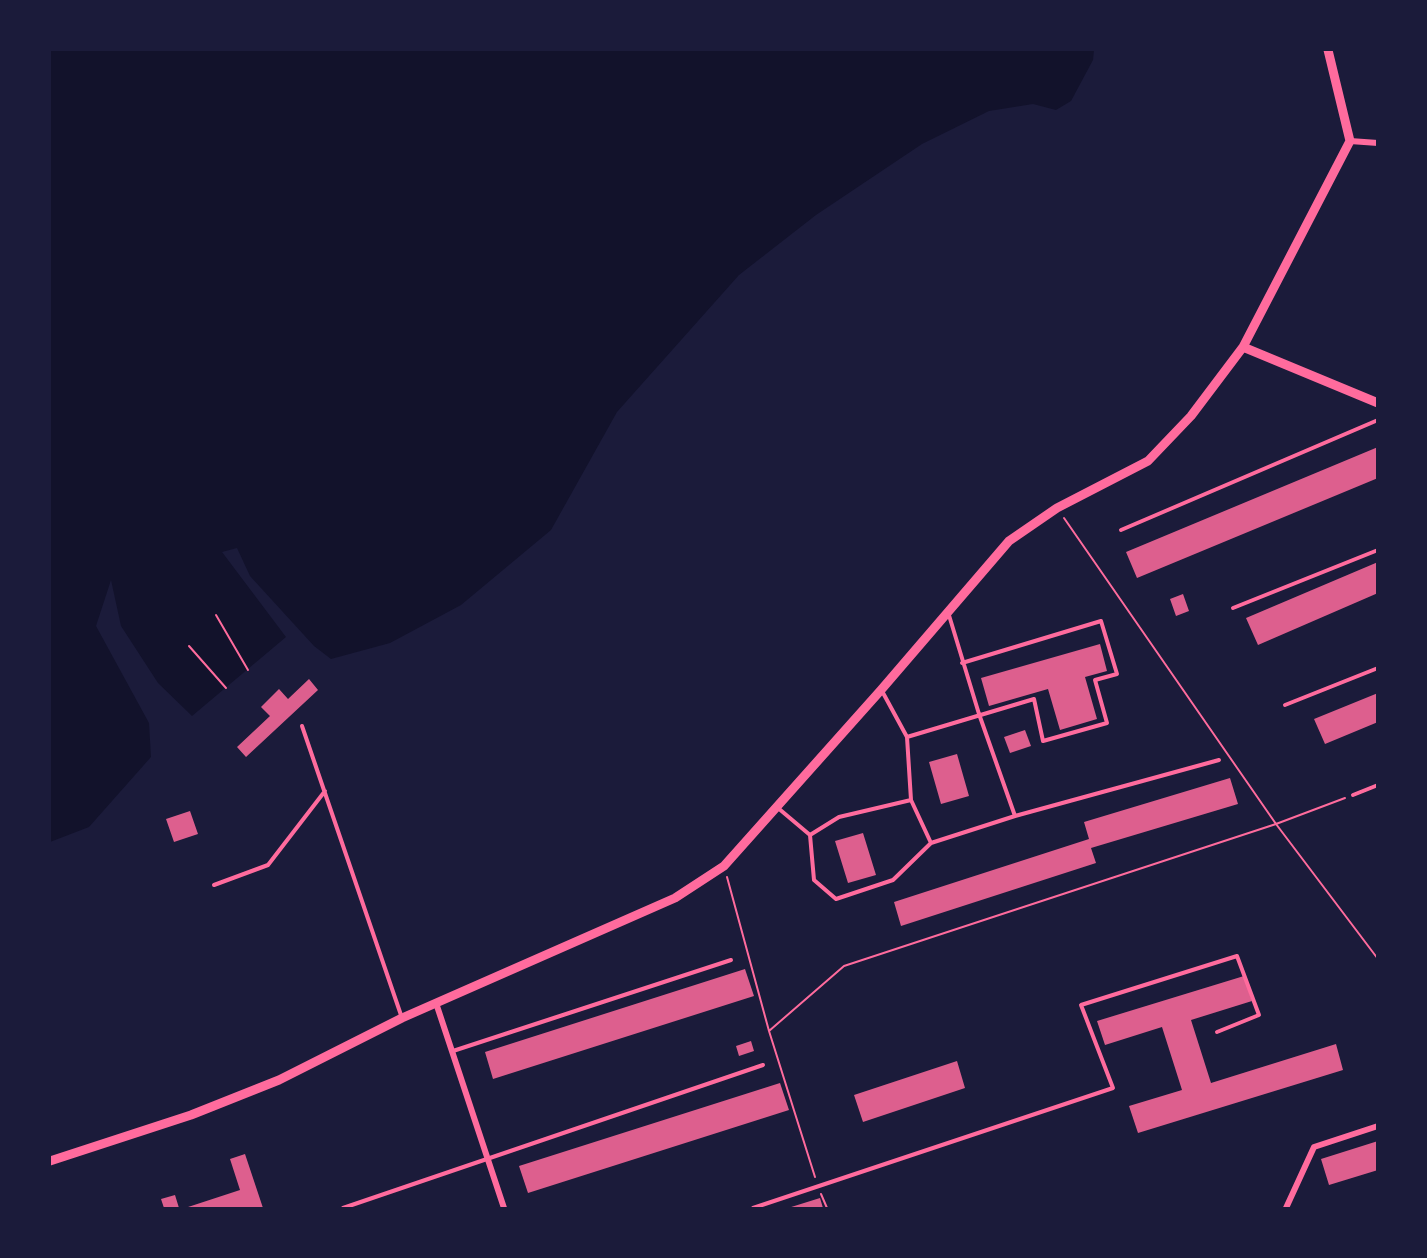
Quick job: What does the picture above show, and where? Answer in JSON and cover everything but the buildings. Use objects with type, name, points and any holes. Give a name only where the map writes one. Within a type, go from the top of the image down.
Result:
[{"type":"street","points":[[50,1161],[191,1115],[279,1080],[402,1018],[675,898],[724,866],[778,808],[1009,541],[1057,508],[1148,460],[1191,416],[1243,347],[1350,141],[1328,50]]},
{"type":"street","points":[[1350,141],[1377,143]]},
{"type":"street","points":[[1243,347],[1377,403]]},
{"type":"street","points":[[436,1003],[504,1209]]},
{"type":"street","points":[[1287,1209],[1314,1147],[1377,1126]]},
{"type":"lane","points":[[1120,530],[1377,420]]},
{"type":"lane","points":[[1233,608],[1377,550]]},
{"type":"lane","points":[[948,611],[962,663],[1015,816]]},
{"type":"lane","points":[[907,737],[1034,699],[1042,741],[1107,723],[1095,680],[1117,674],[1101,621],[962,663]]},
{"type":"lane","points":[[1286,705],[1377,668]]},
{"type":"lane","points":[[881,690],[907,737],[911,800],[931,843]]},
{"type":"lane","points":[[302,726],[326,790],[402,1018]]},
{"type":"lane","points":[[778,808],[810,835],[814,880],[836,899],[894,880],[931,843],[1015,816],[1219,760]]},
{"type":"lane","points":[[1353,795],[1377,785]]},
{"type":"lane","points":[[214,885],[268,865],[326,790]]},
{"type":"lane","points":[[810,835],[839,817],[911,800]]},
{"type":"lane","points":[[753,1209],[1113,1088],[1081,1005],[1237,956],[1259,1015],[1217,1032]]},
{"type":"lane","points":[[453,1051],[731,960]]},
{"type":"lane","points":[[343,1209],[763,1065]]},
{"type":"path","points":[[1057,508],[1276,824],[1377,959]]},
{"type":"path","points":[[216,615],[248,669]]},
{"type":"path","points":[[189,646],[226,688]]},
{"type":"path","points":[[769,1031],[844,966],[1276,824],[1353,795]]},
{"type":"path","points":[[724,866],[769,1031],[827,1209]]},
{"type":"shaded area","points":[[50,50],[1094,50],[1093,60],[1071,101],[1056,110],[1033,104],[989,111],[922,144],[816,215],[739,275],[617,412],[551,530],[461,605],[390,643],[331,659],[314,646],[250,576],[237,548],[222,552],[286,637],[192,716],[158,683],[121,626],[111,580],[96,626],[149,723],[151,757],[89,827],[50,842]]}]
